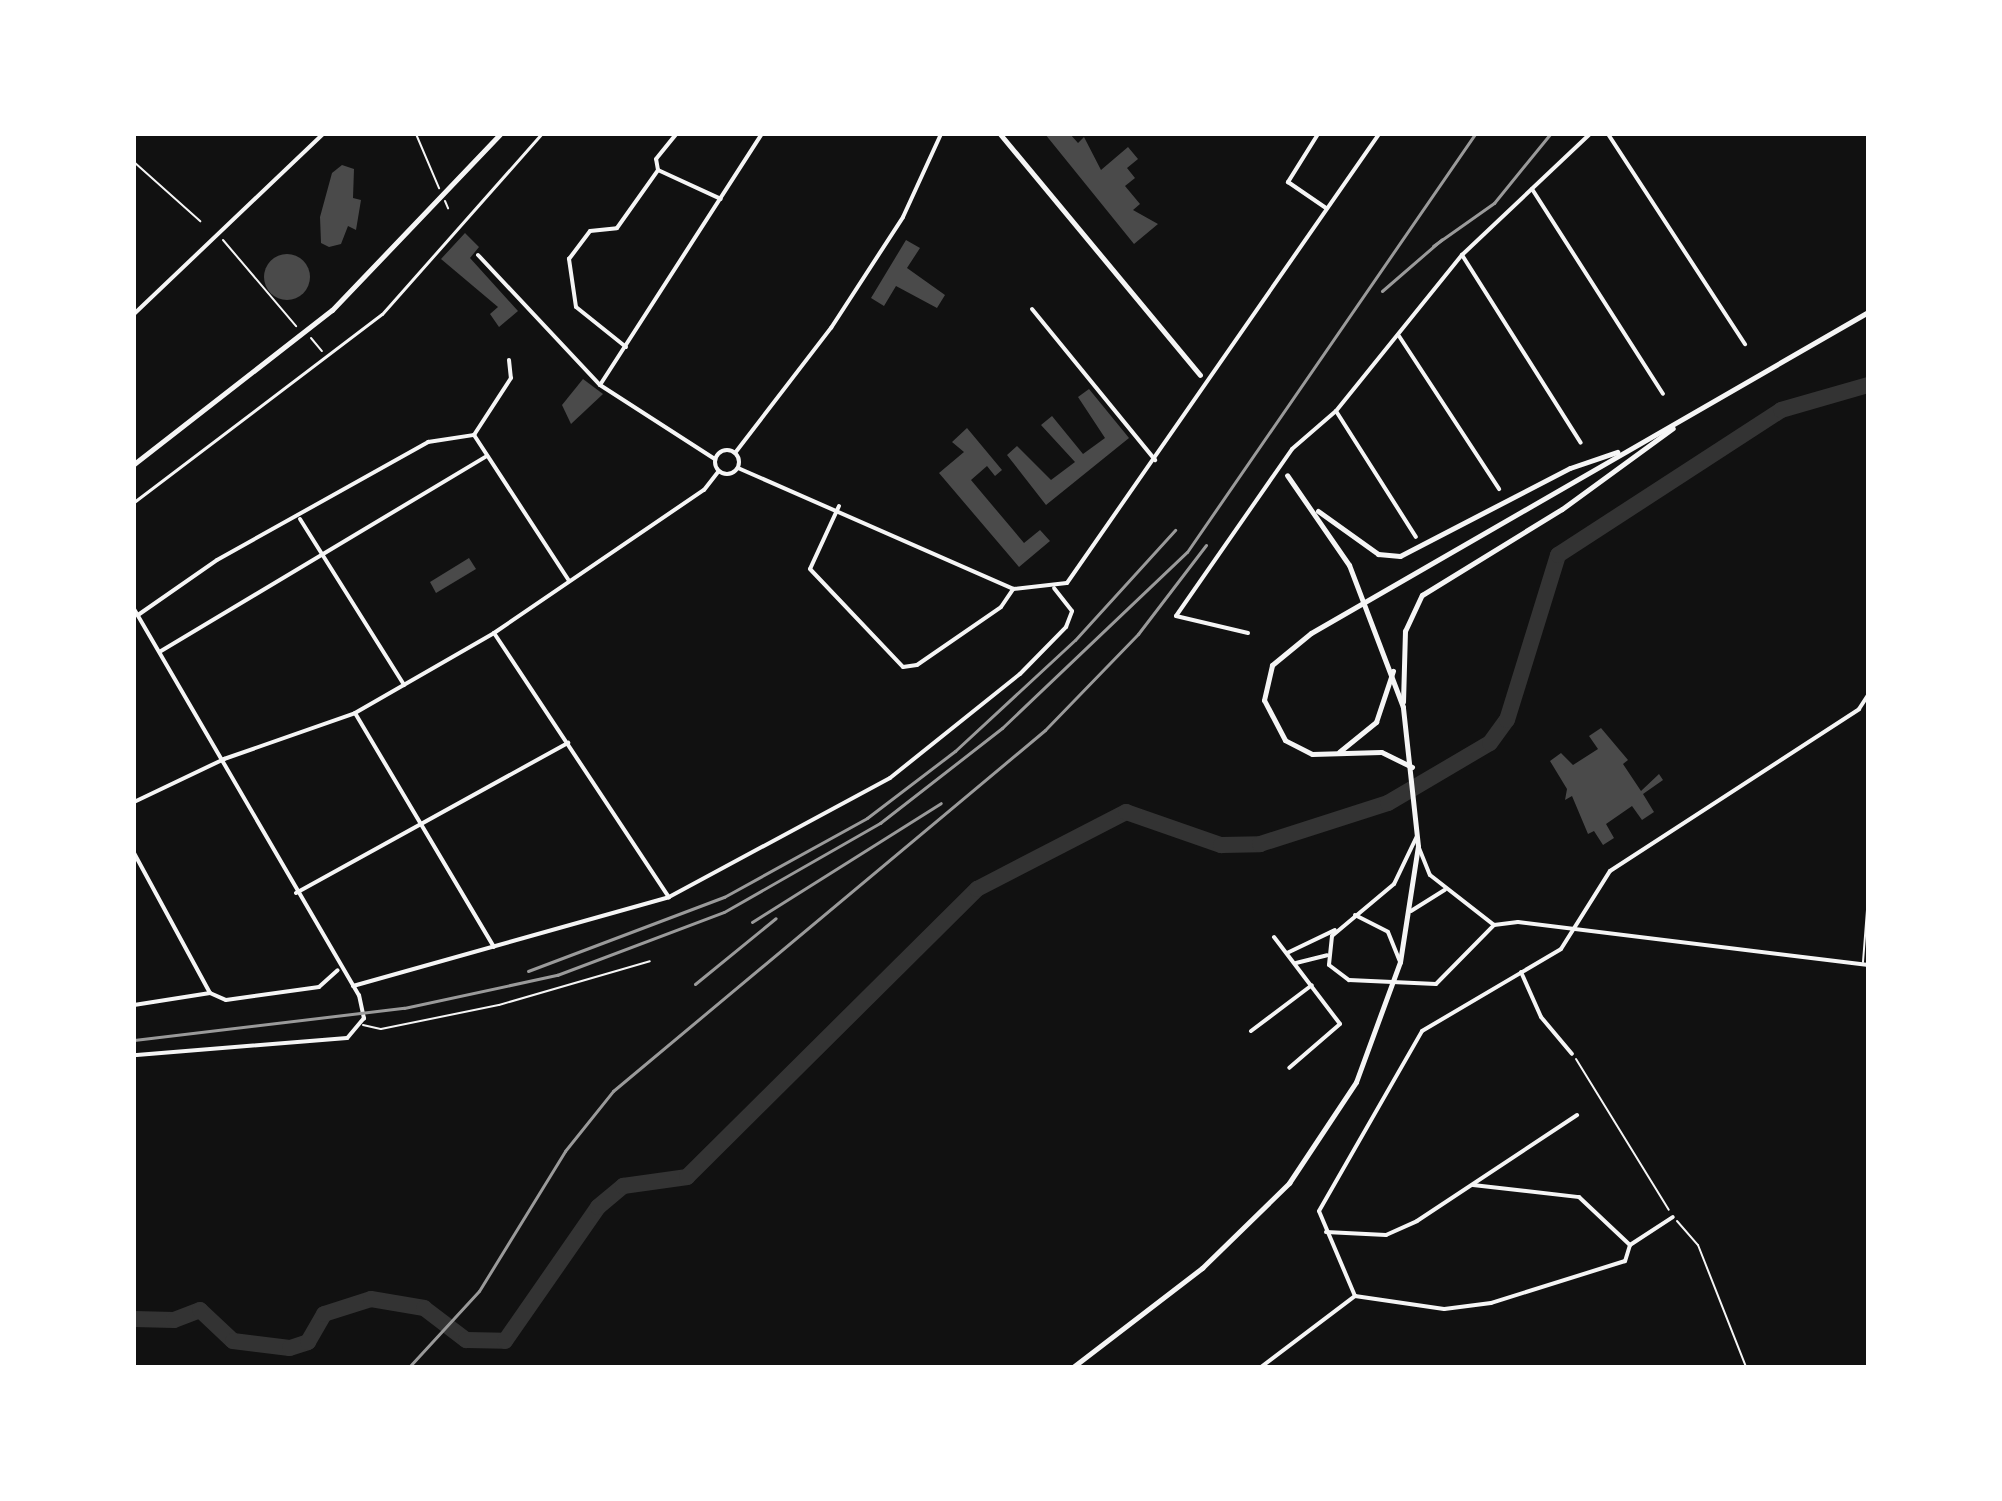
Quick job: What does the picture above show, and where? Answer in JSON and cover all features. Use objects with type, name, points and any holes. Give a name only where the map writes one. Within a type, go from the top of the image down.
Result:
[{"type":"main road","points":[[134,464],[303,331],[442,196],[500,134]]},
{"type":"main road","points":[[1000,134],[1200,375]]},
{"type":"main road","points":[[1412,769],[1381,752],[1312,754],[1285,740],[1264,700],[1272,665],[1311,633],[1868,312]]},
{"type":"main road","points":[[1403,707],[1405,631],[1422,595],[1562,509],[1683,420]]},
{"type":"main road","points":[[1311,505],[1350,539],[1400,556],[1570,468],[1627,449]]},
{"type":"main road","points":[[1073,1367],[1202,1268],[1289,1183],[1347,1099],[1388,1006],[1400,962],[1411,911],[1418,846],[1403,707],[1393,670],[1349,565],[1311,505],[1287,475]]},
{"type":"main road","points":[[1338,753],[1376,722],[1393,670]]},
{"type":"street","points":[[134,314],[323,134]]},
{"type":"street","points":[[134,502],[328,358],[382,314],[541,134]]},
{"type":"street","points":[[626,347],[576,307],[569,259],[590,231],[617,228],[658,170],[656,159],[676,134]]},
{"type":"street","points":[[600,385],[762,134]]},
{"type":"street","points":[[738,468],[735,453],[839,316],[903,217],[941,134]]},
{"type":"street","points":[[1318,134],[1288,182],[1326,208]]},
{"type":"street","points":[[134,802],[224,759],[355,713],[494,633],[704,490],[719,471],[738,468],[839,506],[1013,589],[1054,588],[1083,563],[1379,134]]},
{"type":"street","points":[[1248,633],[1176,616],[1292,449],[1336,411],[1462,255],[1590,134]]},
{"type":"street","points":[[1608,134],[1745,344]]},
{"type":"street","points":[[658,170],[721,199]]},
{"type":"street","points":[[1532,189],[1663,394]]},
{"type":"street","points":[[478,255],[600,385],[715,459],[719,471]]},
{"type":"street","points":[[1462,255],[1581,443]]},
{"type":"street","points":[[1032,309],[1155,460]]},
{"type":"street","points":[[1399,336],[1499,489]]},
{"type":"street","points":[[474,435],[511,378],[509,360]]},
{"type":"street","points":[[1336,411],[1416,537]]},
{"type":"street","points":[[138,615],[217,560],[300,519],[442,435],[474,435]]},
{"type":"street","points":[[474,435],[569,581]]},
{"type":"street","points":[[715,459],[724,450],[735,453]]},
{"type":"street","points":[[161,651],[487,456]]},
{"type":"street","points":[[839,506],[810,569],[903,667],[917,665],[1001,607],[1013,589]]},
{"type":"street","points":[[300,519],[404,685]]},
{"type":"street","points":[[353,986],[669,897],[890,778],[939,741],[1066,627],[1072,611],[1054,588]]},
{"type":"street","points":[[134,609],[224,759],[338,970],[353,986],[363,1025],[340,1039],[134,1055]]},
{"type":"street","points":[[494,633],[669,897]]},
{"type":"street","points":[[1355,1296],[1326,1232],[1320,1200],[1422,1031],[1561,949],[1576,931],[1610,871],[1859,709],[1868,695]]},
{"type":"street","points":[[355,713],[494,947]]},
{"type":"street","points":[[296,893],[568,743]]},
{"type":"street","points":[[1287,953],[1335,930],[1394,884],[1417,834]]},
{"type":"street","points":[[1418,846],[1445,890],[1494,925],[1576,931],[1865,965]]},
{"type":"street","points":[[134,853],[210,993]]},
{"type":"street","points":[[1411,911],[1445,890]]},
{"type":"street","points":[[1355,915],[1388,932],[1400,962]]},
{"type":"street","points":[[1327,955],[1349,980],[1420,988],[1452,973],[1494,925]]},
{"type":"street","points":[[1327,955],[1335,930]]},
{"type":"street","points":[[1274,937],[1340,1024],[1289,1068]]},
{"type":"street","points":[[1295,963],[1327,955]]},
{"type":"street","points":[[134,1005],[210,993],[226,1000],[319,987],[338,970]]},
{"type":"street","points":[[1521,972],[1541,1017],[1572,1054]]},
{"type":"street","points":[[1251,1031],[1312,985]]},
{"type":"street","points":[[1326,1232],[1386,1235],[1577,1115]]},
{"type":"street","points":[[1471,1184],[1579,1197],[1630,1245]]},
{"type":"street","points":[[1261,1367],[1355,1296],[1444,1309],[1491,1303],[1625,1261],[1630,1245],[1673,1217]]},
{"type":"lane","points":[[134,162],[200,221]]},
{"type":"lane","points":[[1865,965],[1868,897]]},
{"type":"lane","points":[[363,1025],[381,1029],[499,1005],[650,961]]},
{"type":"path","points":[[416,134],[448,208]]},
{"type":"path","points":[[217,232],[328,358]]},
{"type":"path","points":[[1572,1054],[1673,1217],[1698,1245],[1746,1367]]},
{"type":"building","points":[[1045,134],[1070,134],[1078,143],[1084,137],[1101,170],[1128,147],[1138,159],[1127,168],[1135,178],[1125,186],[1140,204],[1133,210],[1158,224],[1134,244]]},
{"type":"building","points":[[342,165],[354,169],[353,198],[361,200],[356,230],[348,226],[341,244],[329,247],[321,243],[320,217],[332,173]]},
{"type":"building","points":[[465,233],[479,247],[470,258],[518,311],[499,327],[490,314],[498,307],[441,259]]},
{"type":"building","points":[[906,240],[920,248],[907,268],[945,295],[937,308],[896,286],[884,306],[871,298]]},
{"type":"building","points":[[287,254],[303,261],[310,277],[303,293],[287,300],[271,293],[264,277],[271,261]]},
{"type":"building","points":[[583,379],[603,394],[571,424],[562,405]]},
{"type":"building","points":[[1089,389],[1129,438],[1046,505],[1007,455],[1017,446],[1051,480],[1075,462],[1041,425],[1052,416],[1083,454],[1105,438],[1078,397]]},
{"type":"building","points":[[967,428],[1002,470],[995,476],[987,466],[971,480],[1024,543],[1040,530],[1050,541],[1019,567],[939,473],[964,452],[952,442]]},
{"type":"building","points":[[469,558],[476,569],[436,593],[430,582]]},
{"type":"building","points":[[1601,728],[1628,760],[1623,764],[1641,791],[1659,774],[1663,780],[1643,794],[1654,812],[1642,820],[1632,806],[1606,824],[1614,838],[1603,845],[1594,831],[1588,834],[1572,796],[1565,800],[1567,789],[1550,761],[1561,753],[1573,765],[1598,749],[1589,736]]},
{"type":"waterway","points":[[134,1319],[174,1320],[200,1310],[233,1341],[290,1348],[308,1342],[324,1314],[371,1299],[424,1308],[466,1340],[505,1341],[598,1207],[623,1186],[687,1177],[977,889],[1126,812],[1221,845],[1260,844],[1388,803],[1490,743],[1507,720],[1558,555],[1781,410],[1868,385]]},
{"type":"railway","points":[[134,1040],[404,1008],[557,975],[724,912],[880,823],[1002,728],[1187,552],[1475,134]]},
{"type":"railway","points":[[1433,246],[1494,203],[1550,134]]},
{"type":"railway","points":[[1382,291],[1442,239]]},
{"type":"railway","points":[[528,971],[724,897],[867,818],[955,751],[1075,640],[1175,530]]},
{"type":"railway","points":[[409,1367],[479,1291],[565,1151],[613,1091],[1045,730],[1138,634],[1206,545]]},
{"type":"railway","points":[[752,922],[941,803]]},
{"type":"railway","points":[[695,984],[776,918]]}]
